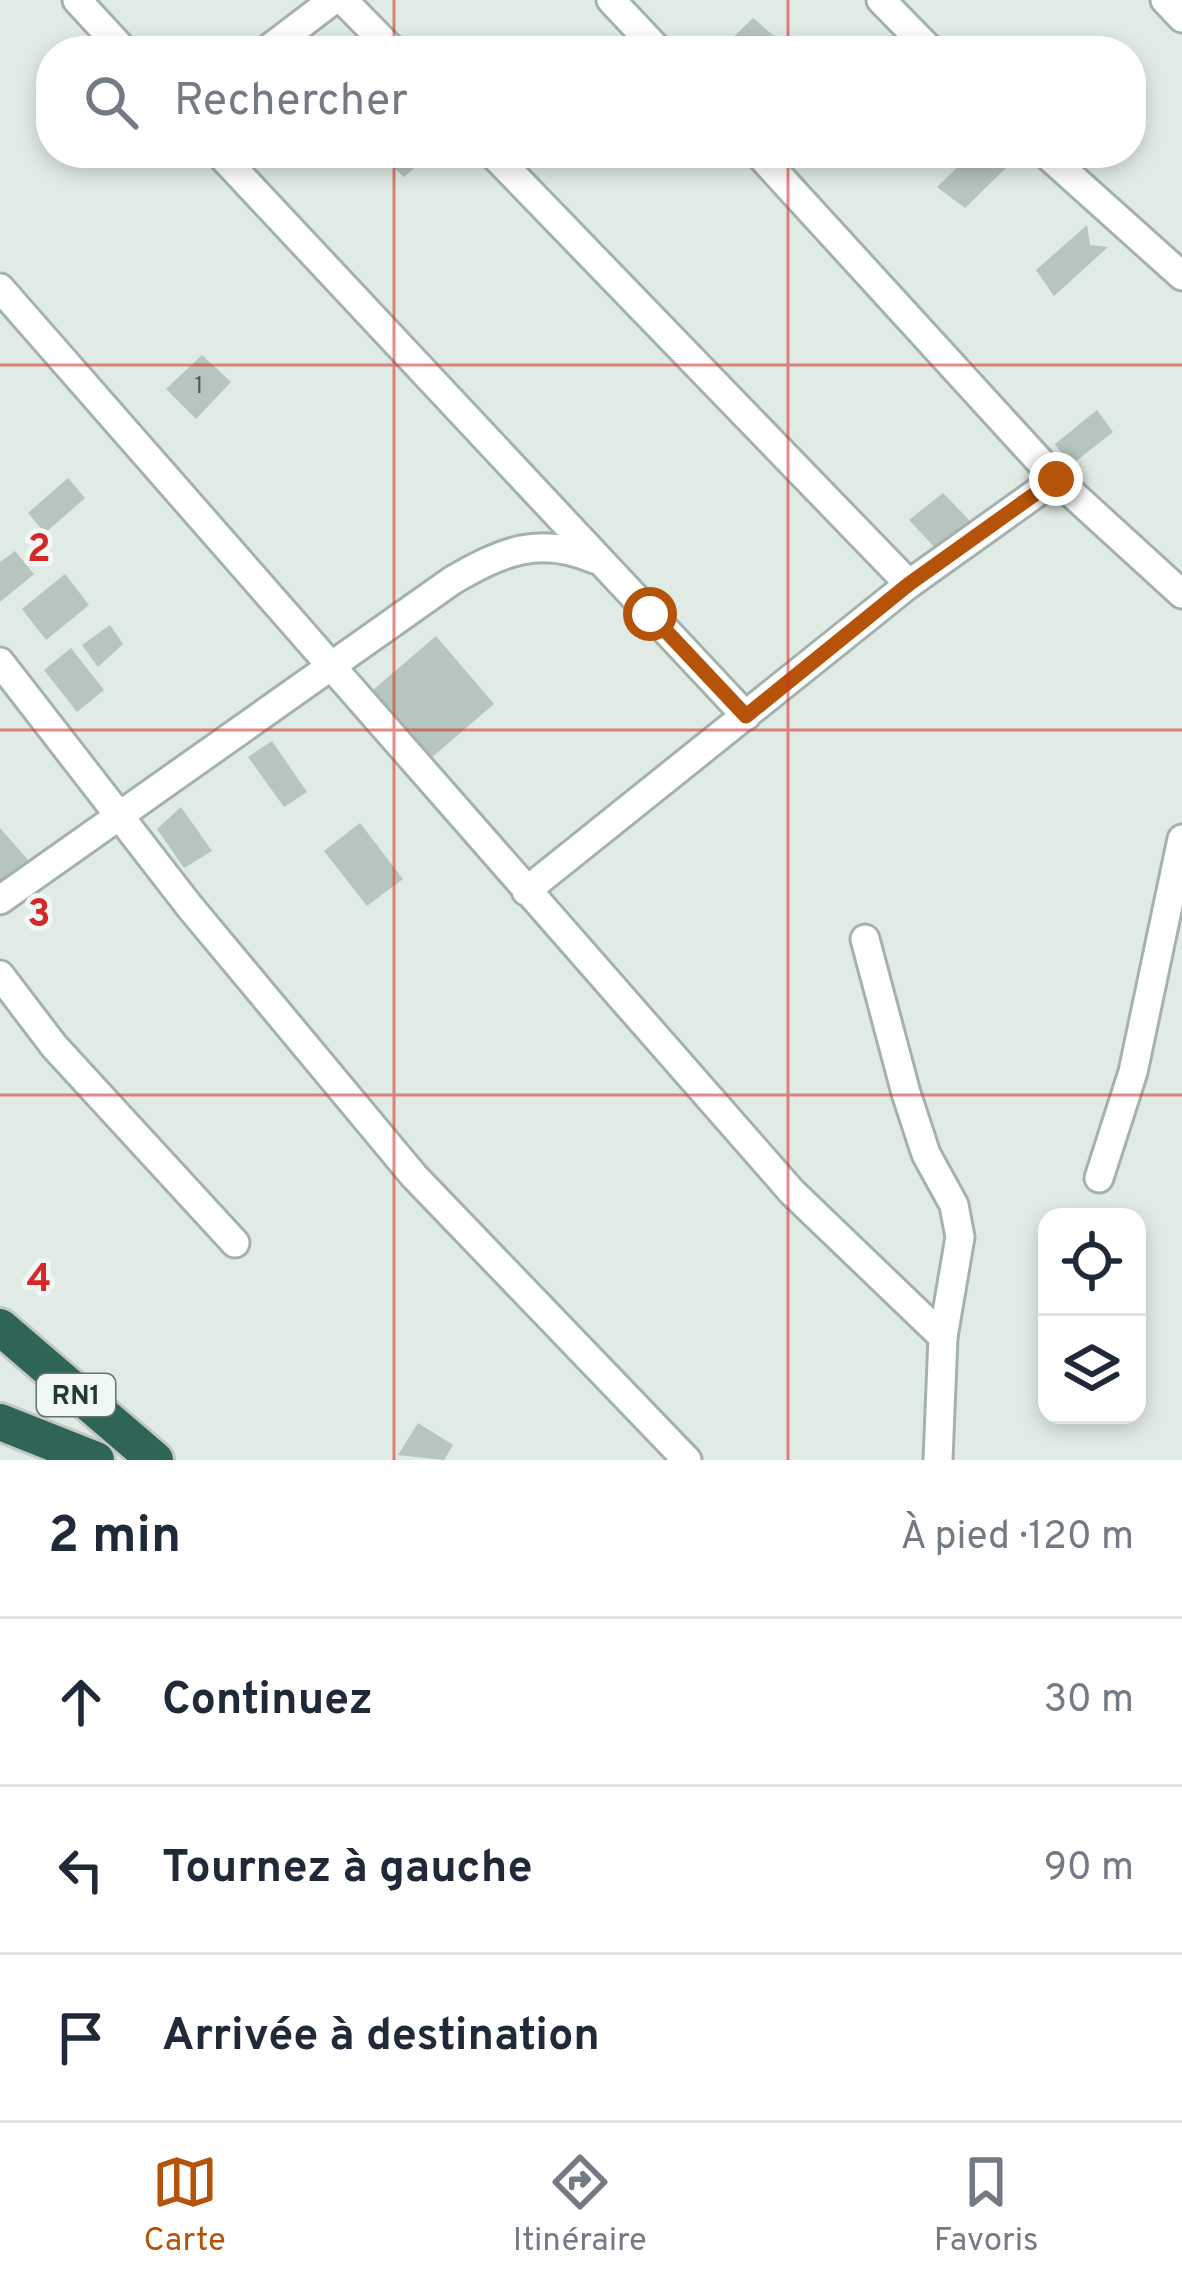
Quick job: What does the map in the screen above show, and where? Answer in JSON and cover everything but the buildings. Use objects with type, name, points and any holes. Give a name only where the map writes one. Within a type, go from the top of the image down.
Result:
[{"type":"highway","name":"RN1","points":[[0,1327],[155,1460]]},
{"type":"highway","points":[[0,1422],[96,1460]]},
{"type":"street","points":[[77,0],[110,36]]},
{"type":"street","points":[[286,36],[333,0]]},
{"type":"street","points":[[343,0],[378,36]]},
{"type":"street","points":[[610,0],[645,36]]},
{"type":"street","points":[[881,0],[917,36]]},
{"type":"street","points":[[1165,0],[1182,18]]},
{"type":"street","points":[[233,168],[746,716]]},
{"type":"street","points":[[507,168],[909,584]]},
{"type":"street","points":[[772,168],[1056,479],[1182,594]]},
{"type":"street","points":[[1062,168],[1182,276]]},
{"type":"street","points":[[0,288],[792,1192],[943,1337]]},
{"type":"street","points":[[526,891],[909,584],[1056,479]]},
{"type":"street","points":[[0,900],[412,606],[502,552],[542,545],[603,564]]},
{"type":"street","points":[[0,662],[120,817],[414,1176],[687,1460]]},
{"type":"street","points":[[1099,1178],[1133,1072],[1182,839]]},
{"type":"street","points":[[865,939],[879,1007],[926,1154],[954,1205],[960,1237],[943,1337],[938,1460]]},
{"type":"street","points":[[0,975],[54,1046],[235,1243]]},
{"type":"route","points":[[650,614],[746,716],[909,584],[1056,479]]}]
